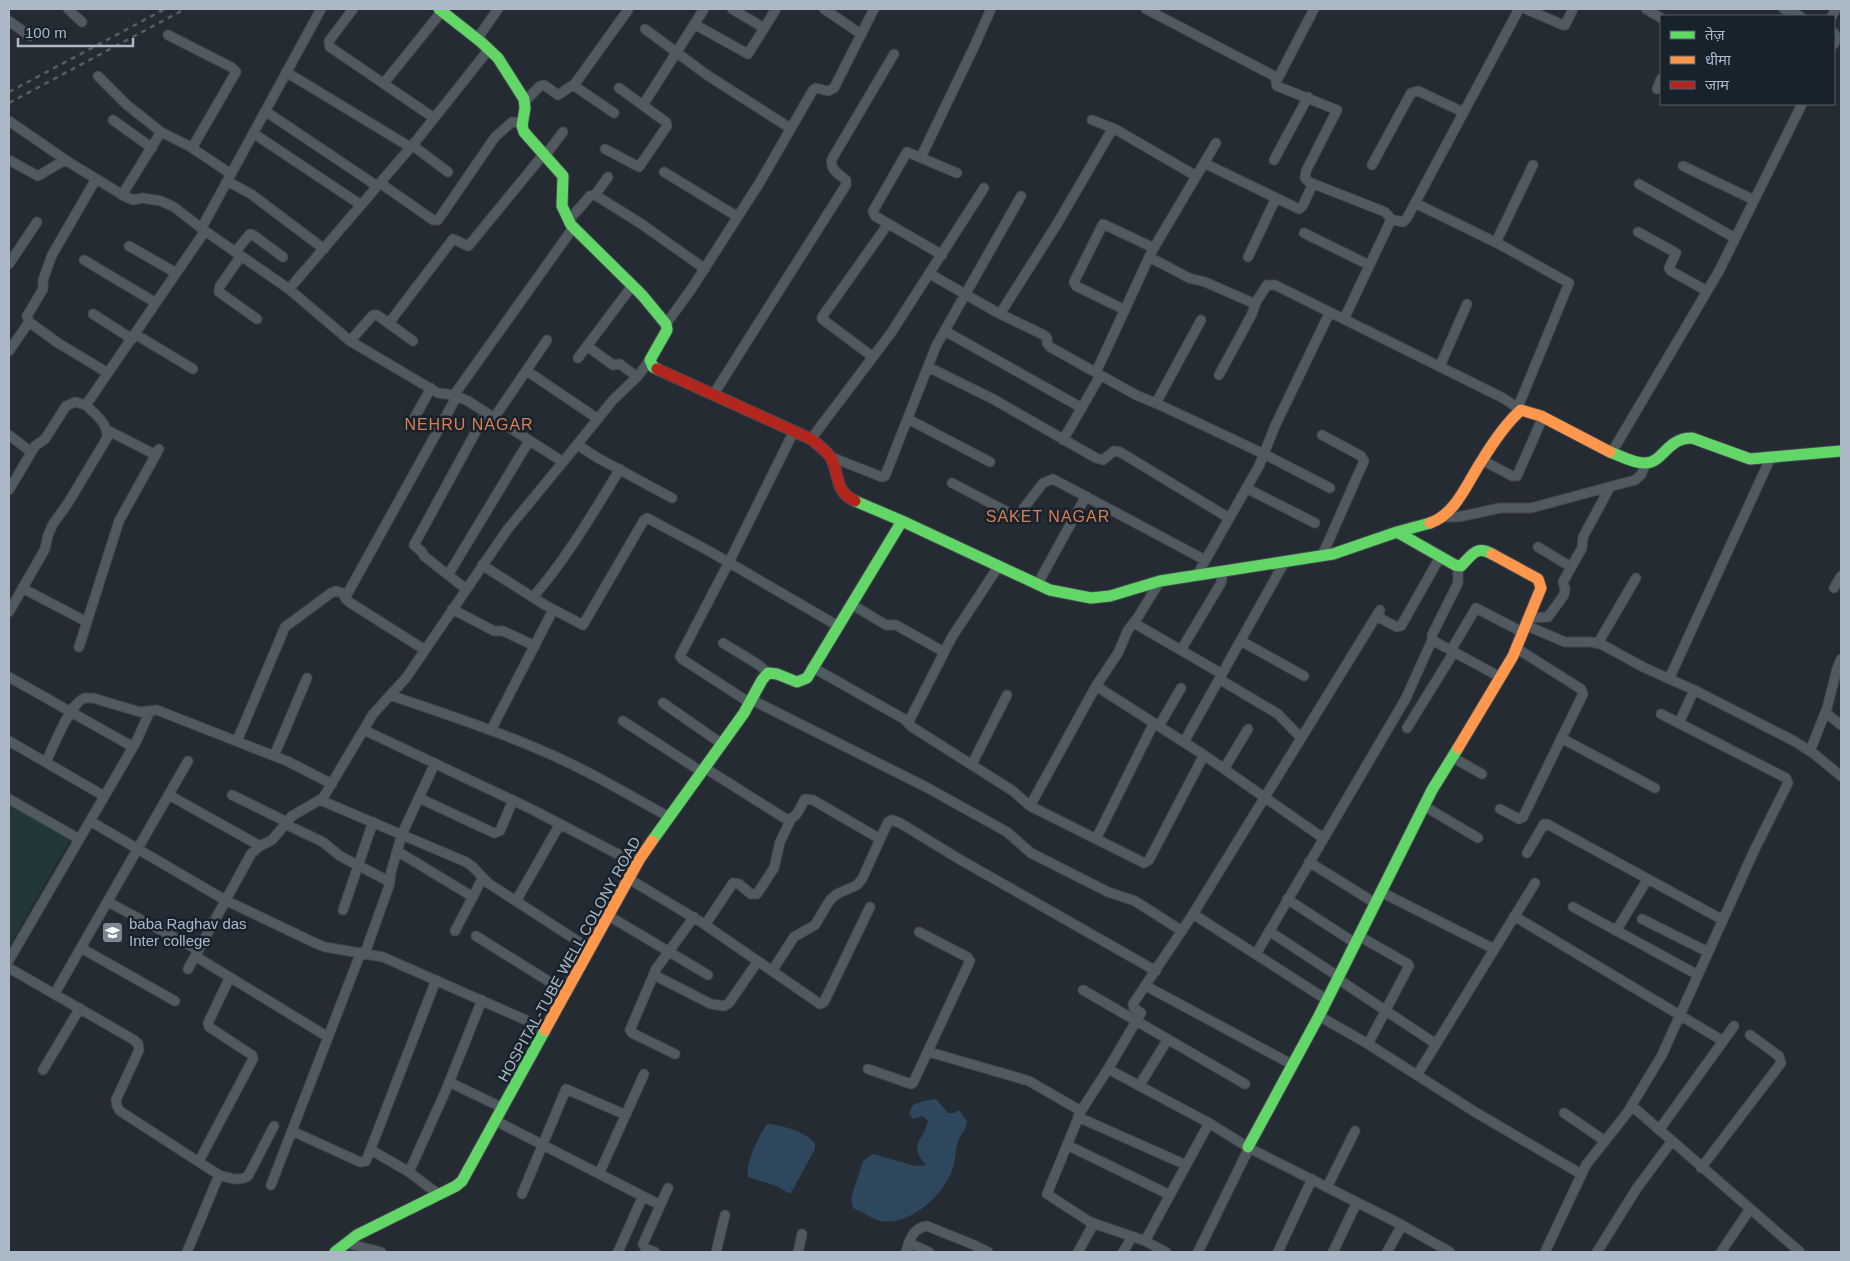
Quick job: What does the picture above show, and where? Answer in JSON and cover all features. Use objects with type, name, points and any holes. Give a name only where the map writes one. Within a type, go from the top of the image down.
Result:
[{"type":"street","points":[[68,9],[82,22]]},
{"type":"street","points":[[86,405],[134,337],[203,230],[229,177],[321,9]]},
{"type":"street","points":[[353,9],[328,44],[434,118]]},
{"type":"street","points":[[477,39],[498,9]]},
{"type":"street","points":[[643,105],[704,9]]},
{"type":"street","points":[[732,9],[764,28]]},
{"type":"street","points":[[694,24],[748,54],[776,9]]},
{"type":"street","points":[[824,9],[861,34]]},
{"type":"street","points":[[666,324],[738,217],[813,90],[816,88],[828,91],[834,88],[874,9]]},
{"type":"street","points":[[921,157],[991,9]]},
{"type":"street","points":[[1146,9],[1278,78]]},
{"type":"street","points":[[1314,9],[1276,82],[1277,86],[1337,110],[1306,171],[1305,178],[1313,184],[1385,212],[1392,220],[1406,221],[1519,9]]},
{"type":"street","points":[[1526,9],[1562,25],[1565,25],[1574,9]]},
{"type":"street","points":[[1646,9],[1660,17]]},
{"type":"street","points":[[1784,9],[1798,15]]},
{"type":"street","points":[[384,83],[440,10],[498,58],[525,101]]},
{"type":"street","points":[[188,969],[251,854],[260,846],[272,840],[292,816],[323,798],[373,714],[406,678],[507,530],[613,400],[637,377],[650,360],[667,330],[666,324],[632,286],[571,225],[562,206],[563,176],[524,132],[522,123],[525,101],[540,86],[544,85],[558,95],[574,85],[628,10]]},
{"type":"street","points":[[9,21],[30,36]]},
{"type":"street","points":[[644,29],[718,82],[790,128]]},
{"type":"street","points":[[168,35],[231,67],[236,72],[192,148]]},
{"type":"street","points":[[289,289],[411,146],[489,49]]},
{"type":"street","points":[[712,395],[846,185],[846,180],[832,168],[832,159],[894,54]]},
{"type":"street","points":[[286,72],[411,146],[448,172]]},
{"type":"street","points":[[98,76],[127,104],[161,132],[192,148],[324,249]]},
{"type":"street","points":[[1657,89],[1660,82]]},
{"type":"street","points":[[574,85],[614,113]]},
{"type":"street","points":[[604,149],[637,167],[640,166],[668,123],[619,88]]},
{"type":"street","points":[[1372,165],[1411,93],[1414,91],[1418,91],[1463,112]]},
{"type":"street","points":[[1274,160],[1308,97]]},
{"type":"street","points":[[1612,452],[1707,291],[1802,105]]},
{"type":"street","points":[[265,111],[432,220],[438,220],[495,137],[503,132],[512,122],[522,123]]},
{"type":"street","points":[[113,120],[152,148]]},
{"type":"street","points":[[1092,120],[1113,128],[1196,176]]},
{"type":"street","points":[[9,121],[122,195],[130,199],[142,198],[161,201],[174,207],[203,230],[289,289],[350,341],[438,393],[456,396],[564,462]]},
{"type":"street","points":[[1000,314],[1057,224],[1113,128]]},
{"type":"street","points":[[122,195],[161,132]]},
{"type":"street","points":[[389,324],[453,239],[468,246],[563,132]]},
{"type":"street","points":[[253,133],[361,205]]},
{"type":"street","points":[[1063,440],[1082,408],[1098,374],[1149,257],[1216,143]]},
{"type":"street","points":[[942,255],[875,216],[873,211],[905,153],[909,152],[958,173]]},
{"type":"street","points":[[9,160],[38,176],[66,160]]},
{"type":"street","points":[[1204,163],[1299,209],[1303,205],[1313,184]]},
{"type":"street","points":[[1496,242],[1533,164]]},
{"type":"street","points":[[1684,166],[1754,200]]},
{"type":"street","points":[[664,172],[738,217]]},
{"type":"street","points":[[425,650],[349,602],[345,598],[345,594],[456,396],[590,196],[595,195],[608,177]]},
{"type":"street","points":[[96,179],[52,256],[43,280],[43,289],[27,316],[29,322],[58,343],[108,374]]},
{"type":"street","points":[[1639,184],[1735,238]]},
{"type":"street","points":[[811,439],[891,333],[984,188]]},
{"type":"street","points":[[595,195],[640,223],[705,268]]},
{"type":"street","points":[[650,360],[653,367],[658,370],[811,439],[831,458],[884,477],[928,367],[945,330],[1021,196]]},
{"type":"street","points":[[1248,257],[1276,198]]},
{"type":"street","points":[[831,458],[840,488],[852,500],[902,521],[1050,590],[1091,598],[1110,596],[1160,580],[1333,554],[1433,522],[1443,517],[1452,508],[1482,460],[1519,408],[1569,283],[1496,242],[1415,203]]},
{"type":"street","points":[[1344,319],[1392,220]]},
{"type":"street","points":[[9,264],[36,222]]},
{"type":"street","points":[[873,358],[822,319],[822,317],[888,224]]},
{"type":"street","points":[[1125,310],[1076,286],[1074,282],[1103,224],[1154,248]]},
{"type":"street","points":[[1638,232],[1674,252],[1676,256],[1669,270],[1707,291]]},
{"type":"street","points":[[1304,233],[1370,265]]},
{"type":"street","points":[[257,319],[219,292],[220,286],[250,234],[283,257]]},
{"type":"street","points":[[130,246],[176,273]]},
{"type":"street","points":[[1149,257],[1189,278],[1205,282],[1256,302]]},
{"type":"street","points":[[84,260],[156,304]]},
{"type":"street","points":[[930,274],[1000,314],[1044,335],[1050,347],[1136,395],[1264,454],[1330,488]]},
{"type":"street","points":[[1219,375],[1252,314],[1256,302],[1267,285],[1270,284],[1440,366],[1519,408],[1543,417],[1612,452],[1646,463],[1653,462],[1677,439],[1683,437],[1692,438],[1750,459],[1841,451]]},
{"type":"street","points":[[578,358],[632,286]]},
{"type":"street","points":[[1440,366],[1467,304]]},
{"type":"street","points":[[1197,575],[1264,454],[1275,426],[1330,312]]},
{"type":"street","points":[[93,314],[193,369]]},
{"type":"street","points":[[350,341],[373,315],[377,315],[413,341]]},
{"type":"street","points":[[1156,403],[1200,320]]},
{"type":"street","points":[[9,352],[29,322]]},
{"type":"street","points":[[945,330],[1082,408]]},
{"type":"street","points":[[466,589],[422,555],[422,552],[414,545],[490,416],[548,340]]},
{"type":"street","points":[[587,346],[613,365],[620,364],[637,377]]},
{"type":"street","points":[[928,367],[993,400],[1100,460],[1103,460],[1112,452],[1120,452],[1229,518]]},
{"type":"street","points":[[526,371],[598,419]]},
{"type":"street","points":[[411,424],[431,388]]},
{"type":"street","points":[[9,490],[35,446],[45,439],[66,406],[75,402],[86,405],[105,424],[107,438],[68,503],[53,524],[48,534],[45,549],[9,612]]},
{"type":"street","points":[[1482,460],[1512,476],[1517,476],[1543,417]]},
{"type":"street","points":[[908,419],[990,462]]},
{"type":"street","points":[[79,647],[119,522],[157,452],[107,430]]},
{"type":"street","points":[[794,432],[680,656],[682,659],[751,701],[926,788],[1007,832],[1031,853],[1108,892],[1135,901],[1182,931]]},
{"type":"street","points":[[9,435],[31,452]]},
{"type":"street","points":[[1322,436],[1361,456],[1364,461],[1322,556]]},
{"type":"street","points":[[448,575],[529,441]]},
{"type":"street","points":[[578,445],[596,457],[672,498]]},
{"type":"street","points":[[1669,679],[1771,457]]},
{"type":"street","points":[[1443,517],[1458,517],[1500,508],[1531,508],[1610,487],[1639,478],[1646,463]]},
{"type":"street","points":[[533,598],[578,538],[620,469]]},
{"type":"street","points":[[952,483],[1016,517],[1019,516],[1050,478],[1205,560]]},
{"type":"street","points":[[1525,625],[1550,615],[1564,595],[1564,582],[1582,548],[1583,537],[1610,487]]},
{"type":"street","points":[[1246,488],[1315,523]]},
{"type":"street","points":[[1038,585],[1086,496]]},
{"type":"street","points":[[482,566],[553,610],[584,624],[645,518],[650,518],[838,626]]},
{"type":"street","points":[[723,642],[759,664],[768,673],[777,674],[797,682],[808,678],[812,667],[902,521]]},
{"type":"street","points":[[1397,532],[1458,566]]},
{"type":"street","points":[[1538,547],[1571,567]]},
{"type":"street","points":[[1198,1252],[1249,1147],[1319,1016],[1424,806],[1516,648],[1541,588],[1538,579],[1483,549],[1477,550],[1461,566],[1458,566]]},
{"type":"street","points":[[1166,1252],[1145,1241],[1094,1223],[1047,1194],[1080,1114],[1141,1013],[1134,1008],[1133,1004],[1193,914],[1378,613],[1397,627],[1401,626],[1440,556]]},
{"type":"street","points":[[1184,742],[1285,561]]},
{"type":"street","points":[[1256,954],[1406,698],[1432,640],[1432,635],[1458,584],[1458,566]]},
{"type":"street","points":[[908,723],[944,652],[998,567]]},
{"type":"street","points":[[1181,650],[1221,583],[1222,571]]},
{"type":"street","points":[[1834,588],[1841,576]]},
{"type":"street","points":[[1598,643],[1636,578]]},
{"type":"street","points":[[1030,806],[1096,686],[1118,653],[1128,630],[1160,580]]},
{"type":"street","points":[[22,588],[87,622]]},
{"type":"street","points":[[237,741],[285,627],[331,593],[336,591],[345,594]]},
{"type":"street","points":[[851,604],[886,625],[896,625],[944,652]]},
{"type":"street","points":[[1407,728],[1476,608],[1525,625],[1565,642],[1598,643],[1794,741],[1810,751],[1841,776]]},
{"type":"street","points":[[452,609],[494,632],[503,631],[534,646]]},
{"type":"street","points":[[491,730],[553,610]]},
{"type":"street","points":[[1134,623],[1181,650],[1278,714],[1301,738]]},
{"type":"street","points":[[1432,640],[1500,677]]},
{"type":"street","points":[[1241,641],[1304,676]]},
{"type":"street","points":[[1500,809],[1521,819],[1583,691],[1516,648]]},
{"type":"street","points":[[1810,751],[1826,713],[1841,659]]},
{"type":"street","points":[[812,667],[908,723],[1013,791],[1030,806],[1144,863],[1149,860],[1204,755]]},
{"type":"street","name":"HOSPITAL-TUBE WELL COLONY ROAD","points":[[335,1252],[357,1234],[456,1186],[462,1181],[637,864],[722,744],[768,673]]},
{"type":"street","points":[[9,677],[132,747]]},
{"type":"street","points":[[274,756],[307,678]]},
{"type":"street","points":[[1096,686],[1204,755],[1323,838]]},
{"type":"street","points":[[1096,839],[1156,725],[1181,688]]},
{"type":"street","points":[[1679,723],[1694,690]]},
{"type":"street","points":[[972,764],[1007,695]]},
{"type":"street","points":[[390,696],[491,730],[568,762],[670,818]]},
{"type":"street","points":[[46,762],[70,712],[79,701],[85,698],[92,698],[140,712],[158,710],[307,770],[332,784]]},
{"type":"street","points":[[663,703],[722,744]]},
{"type":"street","points":[[9,960],[80,839],[150,711]]},
{"type":"street","points":[[1826,713],[1841,725]]},
{"type":"street","points":[[1545,1252],[1581,1174],[1590,1159],[1632,1106],[1662,1055],[1722,920],[1788,780],[1661,714]]},
{"type":"street","points":[[622,721],[786,819],[791,819]]},
{"type":"street","points":[[1224,769],[1248,729]]},
{"type":"street","points":[[364,730],[513,800],[637,864]]},
{"type":"street","points":[[1561,738],[1655,788]]},
{"type":"street","points":[[9,741],[104,796]]},
{"type":"street","points":[[1452,757],[1482,774]]},
{"type":"street","points":[[55,993],[188,761]]},
{"type":"street","points":[[271,1185],[390,882],[402,834],[435,763]]},
{"type":"street","points":[[169,795],[260,846]]},
{"type":"street","points":[[232,795],[323,842],[340,856],[390,882]]},
{"type":"street","points":[[419,798],[494,833],[500,831],[513,800]]},
{"type":"street","points":[[9,799],[80,839]]},
{"type":"street","points":[[705,925],[733,884],[739,884],[751,894],[757,894],[774,868],[780,842],[791,819],[805,799],[813,800],[880,839]]},
{"type":"street","points":[[320,800],[466,862],[473,867],[482,879],[590,949]]},
{"type":"street","points":[[1424,806],[1478,838]]},
{"type":"street","points":[[772,971],[794,936],[815,926],[830,900],[837,894],[858,885],[888,822],[892,820],[1156,971]]},
{"type":"street","points":[[90,821],[225,900],[315,943],[324,947],[383,957],[546,1029]]},
{"type":"street","points":[[343,910],[373,822]]},
{"type":"street","points":[[516,902],[560,824]]},
{"type":"street","points":[[1527,853],[1544,824],[1547,824],[1722,920]]},
{"type":"street","points":[[397,851],[473,897]]},
{"type":"street","points":[[1309,862],[1375,904]]},
{"type":"street","points":[[455,931],[482,879]]},
{"type":"street","points":[[629,879],[694,917],[820,1004],[822,1004],[870,907]]},
{"type":"street","points":[[1616,931],[1647,880]]},
{"type":"street","points":[[1417,1076],[1535,883]]},
{"type":"street","points":[[1381,892],[1494,949]]},
{"type":"street","points":[[1287,900],[1357,939],[1408,964],[1408,970],[1368,1044]]},
{"type":"street","points":[[108,902],[196,953],[230,977],[328,1037]]},
{"type":"street","points":[[1573,908],[1698,975]]},
{"type":"street","points":[[1193,914],[1327,1000]]},
{"type":"street","points":[[608,916],[708,975]]},
{"type":"street","points":[[1514,916],[1723,1041]]},
{"type":"street","points":[[675,1054],[632,1033],[630,1030],[654,975],[668,951],[694,917]]},
{"type":"street","points":[[1642,919],[1708,952]]},
{"type":"street","points":[[1269,931],[1436,1044]]},
{"type":"street","points":[[868,1069],[911,1084],[915,1081],[970,961],[967,957],[919,932]]},
{"type":"street","points":[[476,936],[566,992]]},
{"type":"street","points":[[81,948],[175,1001]]},
{"type":"street","points":[[654,975],[711,1004],[724,1006],[729,1003],[758,961]]},
{"type":"street","points":[[9,968],[134,1040],[138,1044],[139,1050],[116,1100],[120,1111],[219,1174],[232,1179],[243,1179],[248,1176],[274,1126]]},
{"type":"street","points":[[198,1161],[253,1059],[252,1055],[209,1027],[208,1023],[230,977]]},
{"type":"street","points":[[292,1131],[360,1162],[366,1161],[436,980]]},
{"type":"street","points":[[1146,986],[1293,1065]]},
{"type":"street","points":[[1083,990],[1245,1084]]},
{"type":"street","points":[[409,1172],[449,1082],[482,1000]]},
{"type":"street","points":[[43,1070],[80,1008]]},
{"type":"street","points":[[1319,1016],[1368,1044],[1475,1112],[1581,1174]]},
{"type":"street","points":[[1659,1130],[1734,1026]]},
{"type":"street","points":[[1701,1168],[1781,1063],[1779,1056],[1750,1035]]},
{"type":"street","points":[[1139,1086],[1168,1039]]},
{"type":"street","points":[[928,1052],[1029,1081],[1080,1114],[1186,1165]]},
{"type":"street","points":[[1108,1069],[1209,1122],[1249,1147],[1402,1225],[1447,1252]]},
{"type":"street","points":[[599,1174],[644,1074]]},
{"type":"street","points":[[449,1082],[503,1108]]},
{"type":"street","points":[[522,1194],[566,1089],[570,1089],[626,1114]]},
{"type":"street","points":[[1632,1106],[1701,1168],[1800,1252]]},
{"type":"street","points":[[1564,1113],[1605,1141]]},
{"type":"street","points":[[496,1120],[660,1205]]},
{"type":"street","points":[[1145,1241],[1209,1122]]},
{"type":"street","points":[[1327,1187],[1355,1131]]},
{"type":"street","points":[[1597,1252],[1637,1188],[1672,1141]]},
{"type":"street","points":[[1067,1145],[1170,1195]]},
{"type":"street","points":[[371,1150],[409,1172],[438,1194]]},
{"type":"street","points":[[187,1252],[219,1174]]},
{"type":"street","points":[[1278,1252],[1312,1179]]},
{"type":"street","points":[[655,1252],[645,1248],[643,1244],[668,1188]]},
{"type":"street","points":[[618,1252],[643,1196]]},
{"type":"street","points":[[1333,1252],[1357,1202]]},
{"type":"street","points":[[1721,1252],[1750,1209]]},
{"type":"street","points":[[716,1252],[726,1215]]},
{"type":"street","points":[[1078,1252],[1094,1223]]},
{"type":"street","points":[[1387,1252],[1402,1225]]},
{"type":"street","points":[[906,1252],[915,1231],[921,1226],[927,1226],[974,1244],[988,1252]]},
{"type":"street","points":[[798,1252],[802,1234]]},
{"type":"street","points":[[1123,1252],[1132,1237]]},
{"type":"street","points":[[346,1243],[381,1252]]},
{"type":"street","points":[[909,1243],[929,1252]]},
{"type":"green space","points":[[9,805],[70,840],[9,946]]},
{"type":"water","points":[[936,1099],[948,1113],[954,1113],[959,1110],[967,1121],[958,1141],[952,1171],[941,1190],[924,1207],[903,1219],[881,1221],[853,1208],[851,1198],[863,1161],[873,1154],[916,1166],[926,1165],[917,1148],[928,1121],[922,1116],[914,1119],[909,1113],[913,1105]]},
{"type":"water","points":[[767,1124],[794,1130],[807,1136],[815,1144],[815,1149],[791,1193],[748,1177],[751,1157]]},
{"type":"railway","points":[[9,92],[165,9]]},
{"type":"railway","points":[[9,103],[185,9]]},
{"type":"traffic: fast","points":[[439,9],[498,58],[524,99],[525,108],[522,126],[524,132],[563,176],[562,206],[571,225],[642,295],[666,324],[667,330],[650,360],[653,367],[657,369]]},
{"type":"traffic: fast","points":[[1610,452],[1636,462],[1650,462],[1656,460],[1676,442],[1692,438],[1750,459],[1841,451]]},
{"type":"traffic: fast","points":[[855,501],[1050,590],[1091,598],[1110,596],[1160,581],[1333,554],[1430,523]]},
{"type":"traffic: fast","points":[[652,841],[744,713],[762,680],[768,673],[777,674],[797,682],[807,678],[902,521]]},
{"type":"traffic: fast","points":[[1397,532],[1455,565],[1461,566],[1471,555],[1478,551],[1487,551],[1492,554]]},
{"type":"traffic: fast","points":[[1248,1147],[1319,1016],[1432,790],[1458,748]]},
{"type":"traffic: fast","points":[[335,1252],[357,1235],[456,1186],[462,1181],[545,1030]]},
{"type":"traffic: slow","points":[[1430,523],[1439,519],[1454,505],[1494,441],[1521,410],[1541,416],[1610,452]]},
{"type":"traffic: slow","points":[[1458,748],[1513,656],[1541,588],[1538,579],[1492,554]]},
{"type":"traffic: slow","points":[[545,1030],[639,860],[652,841]]},
{"type":"traffic: jam","points":[[657,369],[811,439],[829,455],[834,464],[841,487],[848,497],[855,501]]},
{"type":"place","name":"baba Raghav das Inter college","points":[[113,932]]},
{"type":"district","name":"NEHRU NAGAR","points":[[469,424]]},
{"type":"district","name":"SAKET NAGAR","points":[[1048,516]]}]
